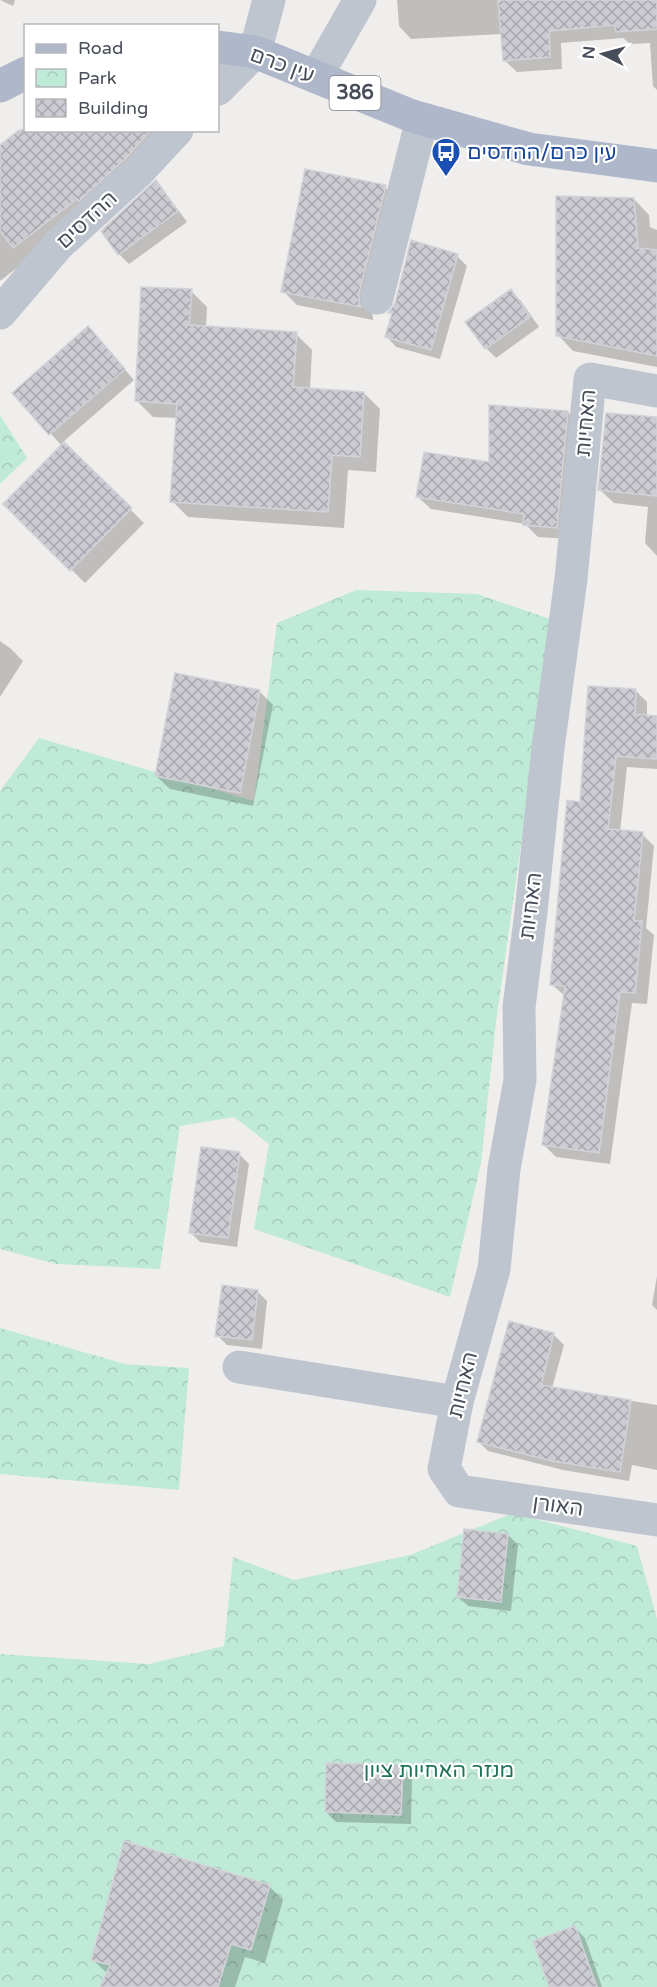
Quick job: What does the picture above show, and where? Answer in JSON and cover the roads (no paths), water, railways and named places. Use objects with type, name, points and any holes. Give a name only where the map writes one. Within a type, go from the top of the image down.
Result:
[{"type":"main road","name":"עין כרם","points":[[219,47],[255,52],[422,119],[529,149],[657,166]]},
{"type":"main road","points":[[0,86],[24,74]]},
{"type":"street","points":[[219,88],[255,52],[269,0]]},
{"type":"street","points":[[316,77],[360,0]]},
{"type":"street","points":[[377,298],[422,119]]},
{"type":"street","name":"ההדסים","points":[[0,313],[58,245],[138,172],[175,132]]},
{"type":"street","name":"האחיות","points":[[459,1491],[444,1468],[457,1402],[494,1269],[504,1169],[520,1080],[519,1007],[548,748],[571,579],[590,379],[657,391]]},
{"type":"street","points":[[239,1366],[457,1402]]},
{"type":"street","name":"האורן","points":[[459,1491],[657,1520]]},
{"type":"place","name":"עין כרם/ההדסים","points":[[446,178]]},
{"type":"park label","name":"מנזר האחיות ציון","points":[[439,1770]]}]
